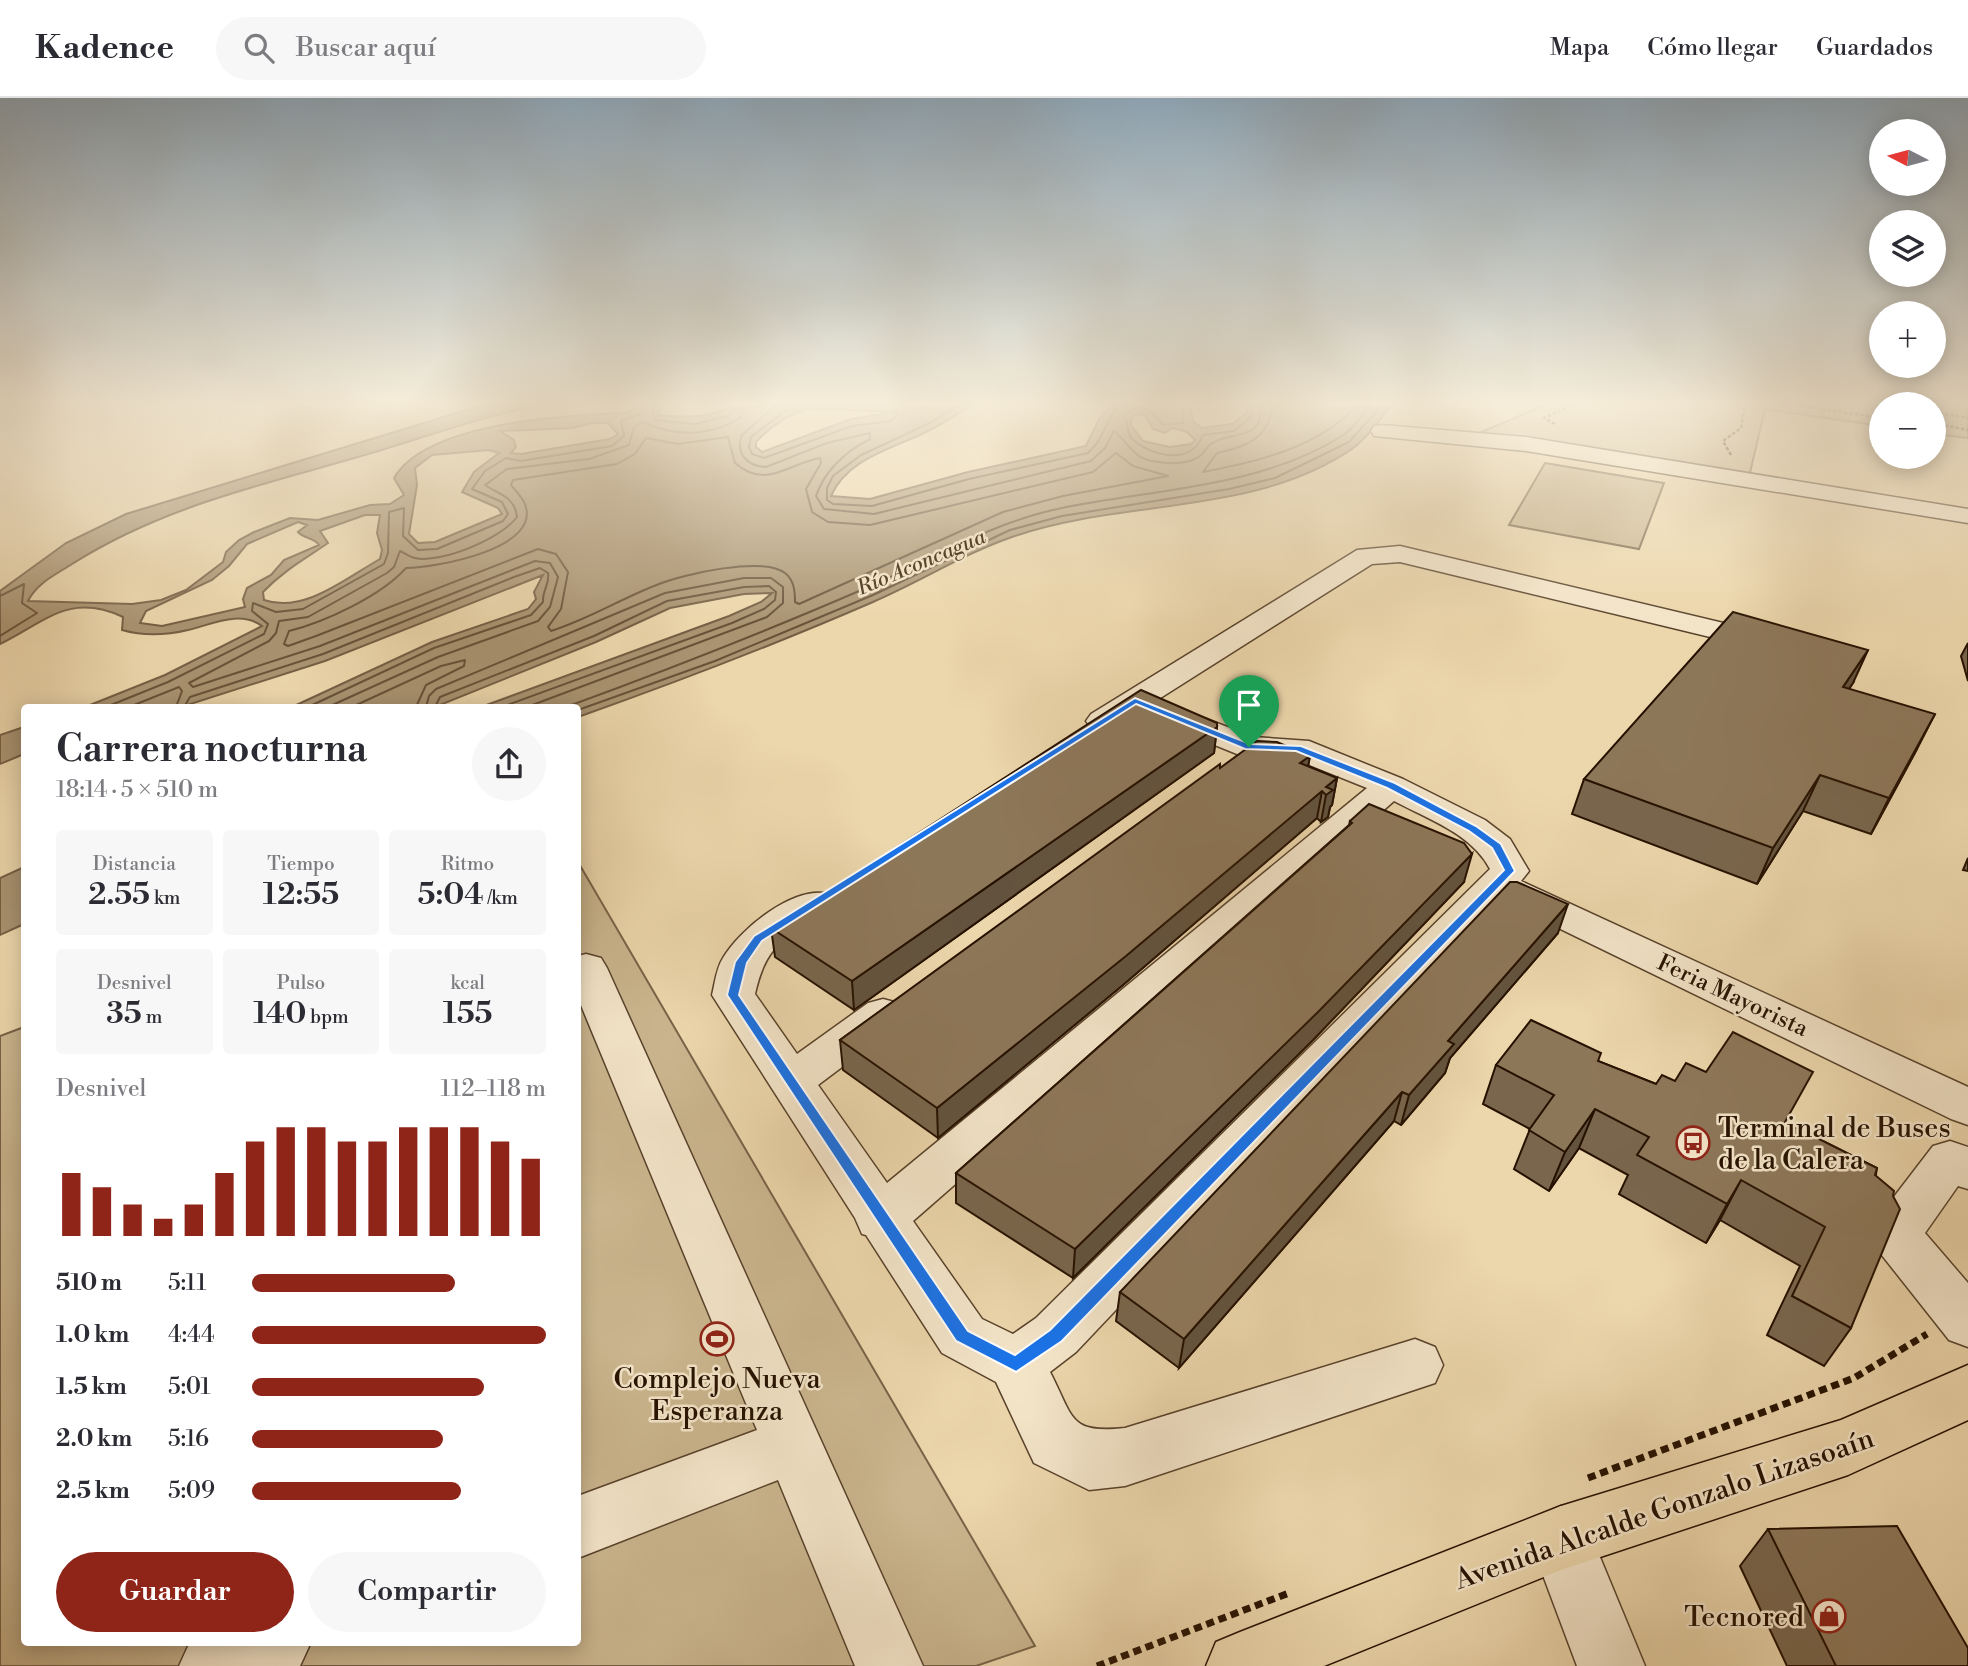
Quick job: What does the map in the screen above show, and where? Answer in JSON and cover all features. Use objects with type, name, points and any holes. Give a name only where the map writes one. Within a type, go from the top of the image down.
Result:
[{"type":"main road","name":"Avenida Alcalde Gonzalo Lizasoaín","points":[[1240,1666],[1561,1538],[1848,1446],[1968,1392]]},
{"type":"street","points":[[1736,478],[1968,516]]},
{"type":"street","points":[[1076,738],[1366,556],[1380,554],[1400,554],[1641,610],[1791,649]]},
{"type":"street","points":[[1016,1364],[1056,1335],[1510,871],[1497,847],[1472,828],[1391,786],[1297,748],[1249,747],[1135,701]]},
{"type":"street","points":[[1216,771],[1249,747]]},
{"type":"street","points":[[880,1219],[1391,786]]},
{"type":"street","name":"Feria Mayorista","points":[[1498,883],[1968,1107]]},
{"type":"street","points":[[841,887],[758,939],[741,962],[733,995],[792,1081],[880,1219],[962,1336],[1016,1364],[1055,1443],[1089,1461],[1125,1457],[1416,1365]]},
{"type":"street","points":[[586,968],[889,1666]]},
{"type":"street","points":[[792,1081],[914,992]]},
{"type":"street","points":[[1968,1170],[1950,1160],[1895,1234],[1968,1323]]},
{"type":"street","points":[[581,1526],[793,1445]]},
{"type":"street","points":[[1561,1538],[1611,1666]]},
{"type":"street","points":[[213,1666],[266,1646]]},
{"type":"shaded area","points":[[1536,478],[1635,478],[1664,483],[1639,549],[1509,525]]},
{"type":"shaded area","name":"Complejo Nueva Esperanza","points":[[581,867],[1035,1646],[976,1666],[0,1666],[0,1036],[21,1028],[21,1646],[581,1646]]},
{"type":"water","name":"Río Aconcagua","points":[[243,478],[284,478],[186,509],[109,543],[41,584],[28,601],[132,604],[161,600],[186,590],[223,562],[226,552],[239,540],[254,532],[290,518],[318,520],[370,505],[390,504],[404,495],[394,478],[416,478],[409,534],[418,543],[435,542],[502,514],[498,508],[462,492],[470,478],[843,478],[831,496],[870,499],[946,478],[1293,478],[1229,496],[1097,516],[1012,537],[800,633],[581,716],[581,704],[489,704],[729,616],[761,602],[772,593],[744,594],[670,608],[596,642],[442,704],[298,704],[432,642],[528,609],[536,599],[534,592],[543,575],[325,661],[190,704],[92,704],[165,675],[262,626],[254,621],[236,619],[172,633],[138,633],[122,630],[123,617],[104,610],[72,609],[44,619],[0,644],[0,591],[66,543],[126,514]],"holes":[[[365,515],[380,515],[377,533],[382,550],[380,559],[339,584],[309,598],[279,603],[264,600],[263,592],[294,566],[328,543],[320,531]],[[298,522],[307,525],[298,532],[319,545],[284,560],[271,575],[247,588],[243,599],[245,607],[162,626],[140,623],[146,611],[212,580],[229,566],[247,544]]]},
{"type":"water","points":[[21,728],[21,755],[0,764],[0,735]]},
{"type":"water","points":[[21,868],[21,925],[0,935],[0,878]]},
{"type":"building","points":[[1733,612],[1868,650],[1843,687],[1935,714],[1889,798],[1820,775],[1773,848],[1584,779]]},
{"type":"building","points":[[1141,690],[1217,723],[1217,727],[852,981],[771,928]]},
{"type":"building","points":[[1257,741],[1277,742],[1310,756],[1300,763],[1337,778],[1326,787],[1333,790],[1326,795],[1322,791],[1126,956],[937,1108],[840,1040],[1220,764],[1220,768]]},
{"type":"building","points":[[1369,804],[1464,843],[1472,854],[1319,1011],[1075,1249],[956,1173],[1352,823],[1350,821]]},
{"type":"building","points":[[1510,882],[1517,882],[1568,904],[1448,1041],[1454,1044],[1409,1095],[1402,1092],[1184,1339],[1120,1292]]},
{"type":"building","points":[[1531,1020],[1601,1053],[1598,1061],[1656,1084],[1662,1075],[1675,1081],[1686,1063],[1706,1072],[1733,1032],[1813,1072],[1785,1122],[1877,1168],[1875,1175],[1894,1191],[1893,1196],[1900,1209],[1851,1328],[1792,1296],[1825,1227],[1741,1180],[1727,1204],[1637,1155],[1649,1137],[1595,1109],[1565,1152],[1529,1130],[1554,1095],[1496,1065]]},
{"type":"building","points":[[1897,1526],[1968,1648],[1968,1666],[1836,1666],[1768,1529]]},
{"type":"place","name":"Terminal de Buses de la Calera","points":[[1693,1143]]},
{"type":"place","name":"Complejo Nueva Esperanza","points":[[717,1339]]},
{"type":"place","name":"Tecnored","points":[[1829,1616]]},
{"type":"route","points":[[1135,701],[1249,747],[1297,748],[1391,786],[1472,828],[1497,847],[1510,871],[1056,1335],[1016,1364],[962,1336],[880,1219],[792,1081],[733,995],[741,962],[758,939],[1135,701]]}]
